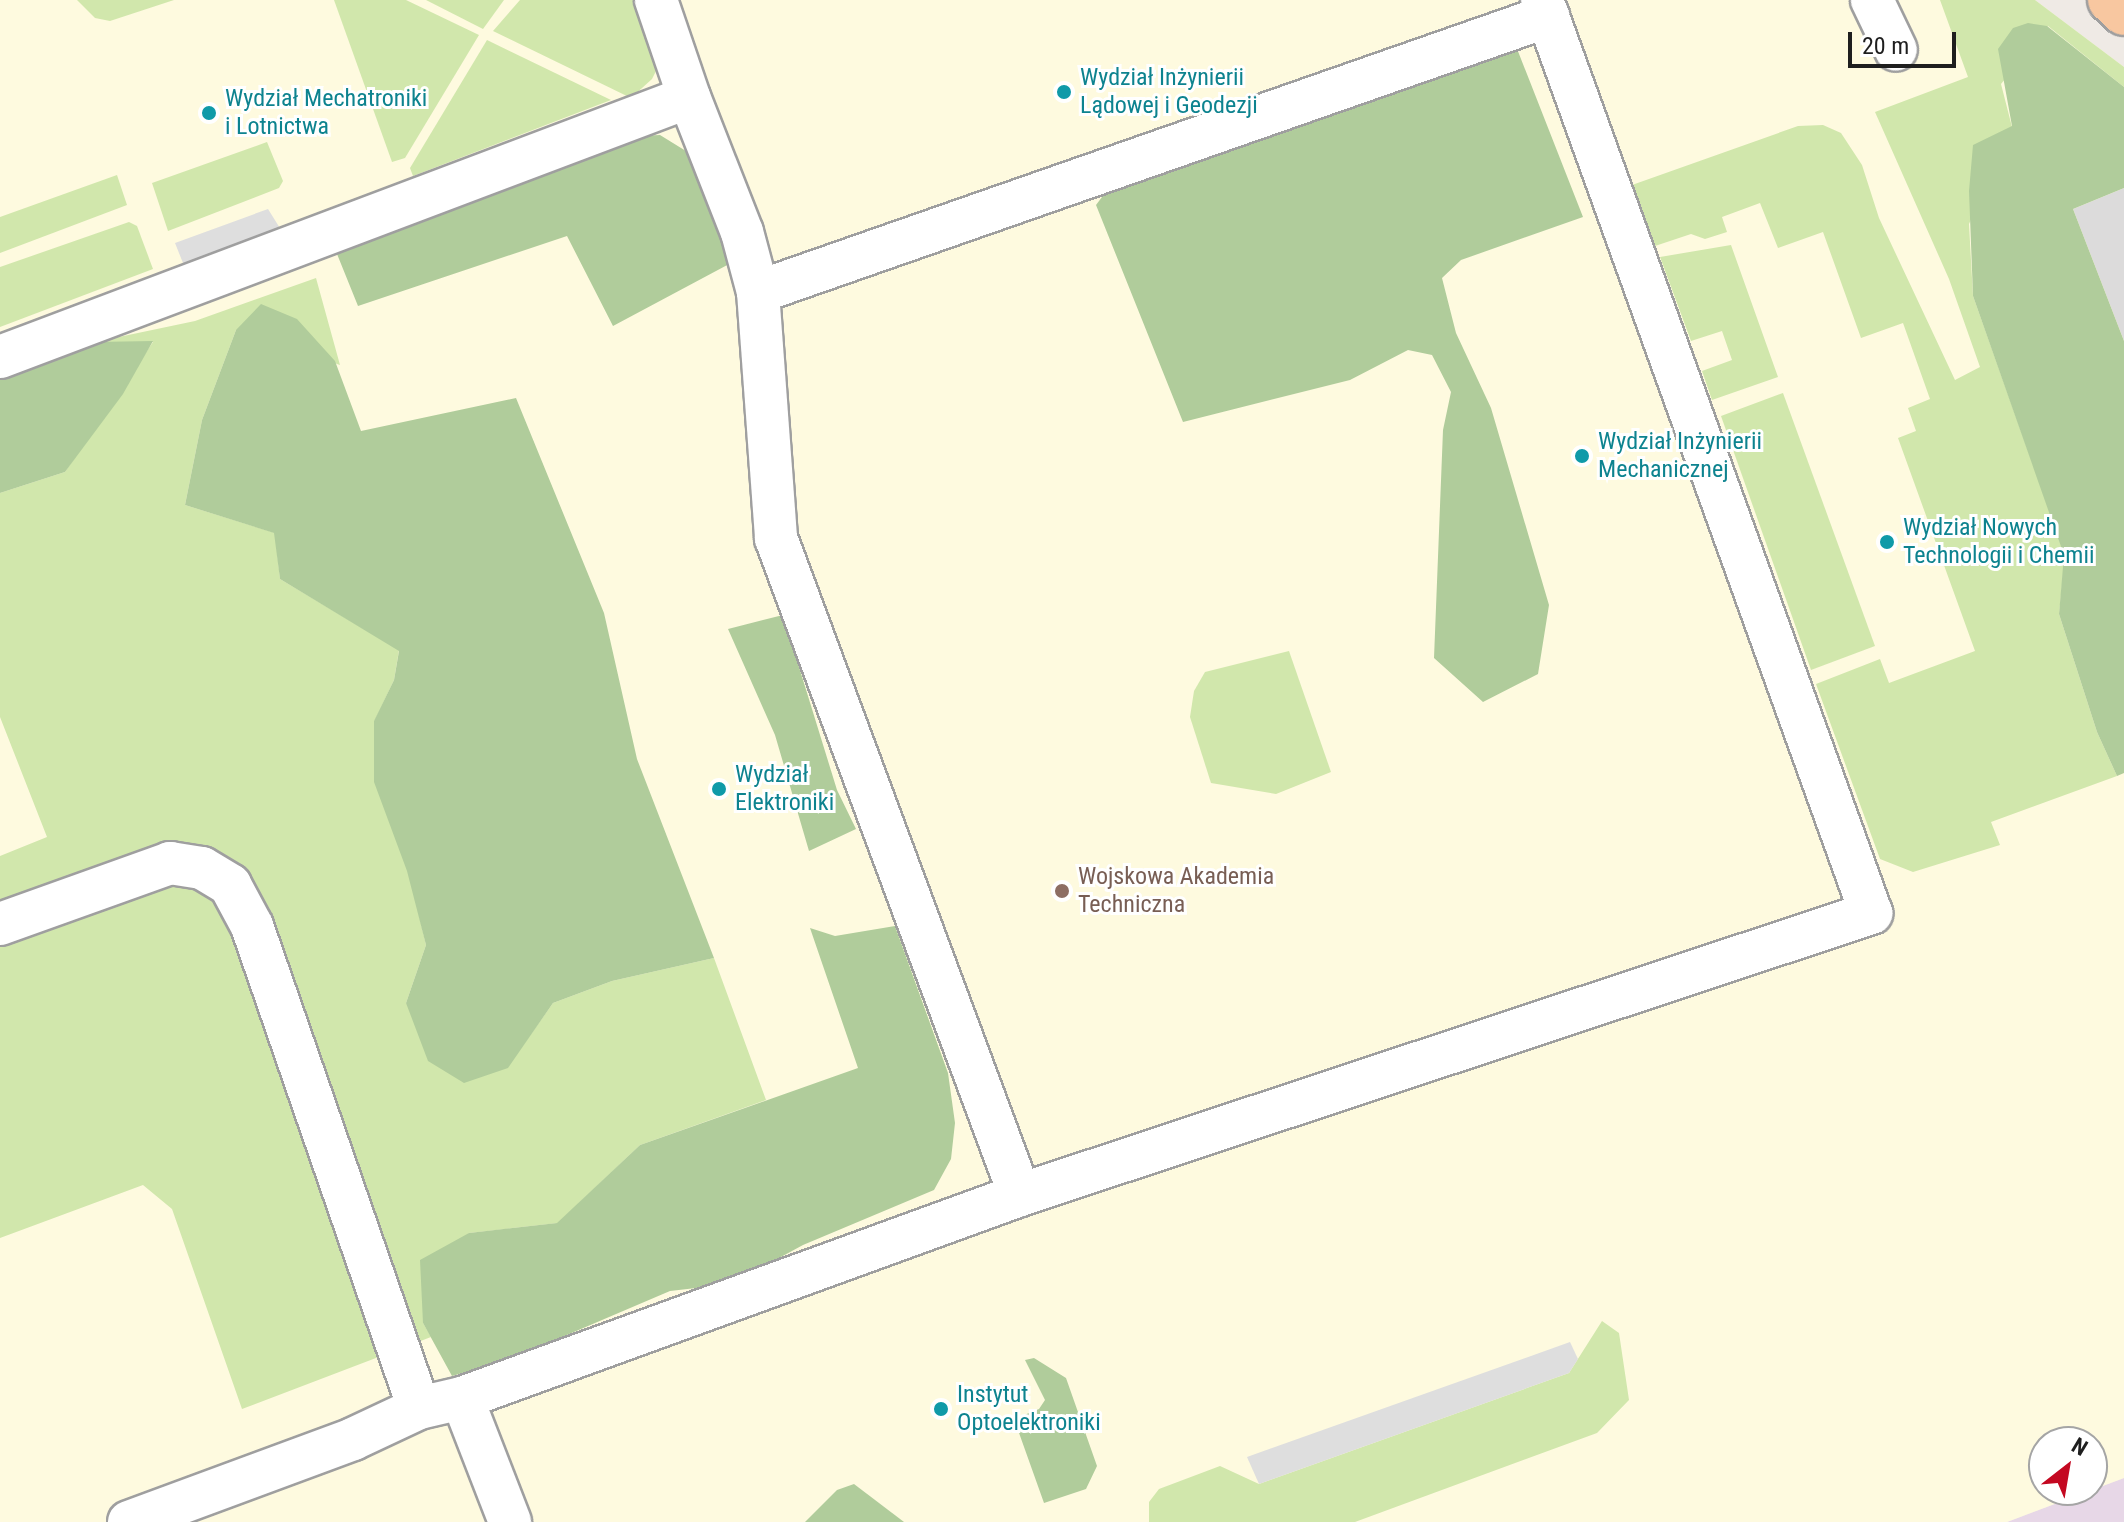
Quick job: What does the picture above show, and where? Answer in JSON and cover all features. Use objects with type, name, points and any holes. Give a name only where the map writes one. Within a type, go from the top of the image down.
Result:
[{"type":"main road","points":[[2110,0],[2124,13]]},
{"type":"lane","points":[[656,0],[689,97],[742,232],[758,292],[776,538],[1020,1195]]},
{"type":"lane","points":[[1872,0],[1896,50]]},
{"type":"lane","points":[[129,1522],[353,1439],[419,1408],[462,1398],[1020,1195],[1871,913],[1545,8],[758,292]]},
{"type":"lane","points":[[0,357],[689,97]]},
{"type":"lane","points":[[0,924],[170,863],[202,868],[230,885],[252,926],[419,1408]]},
{"type":"lane","points":[[462,1398],[510,1522]]},
{"type":"shaded area","name":"Wojskowa Akademia Techniczna","points":[[0,0],[2035,0],[2124,67],[2124,188],[2073,209],[2124,341],[2124,1478],[2108,1484],[2108,1426],[2028,1426],[2028,1506],[2050,1506],[2007,1522],[0,1522]]},
{"type":"shaded area","points":[[2124,188],[2124,341],[2073,209]]},
{"type":"shaded area","points":[[268,209],[283,233],[179,272],[183,263],[175,243]]},
{"type":"shaded area","points":[[1570,1342],[1578,1359],[1569,1373],[1259,1484],[1247,1457]]},
{"type":"shaded area","points":[[2124,1478],[2124,1522],[2007,1522],[2050,1506],[2108,1506],[2108,1484]]},
{"type":"green space","points":[[77,0],[174,0],[110,21],[95,18]]},
{"type":"green space","points":[[334,0],[406,0],[479,35],[405,158],[392,162]]},
{"type":"green space","points":[[426,0],[504,0],[483,29]]},
{"type":"green space","points":[[520,0],[642,0],[658,67],[652,79],[631,98],[493,31]]},
{"type":"green space","points":[[1940,0],[2035,0],[2124,67],[2124,87],[2048,26],[2001,84],[2012,127],[1969,224],[1973,296],[2065,555],[2059,614],[2097,732],[2117,776],[1991,822],[2000,845],[1913,872],[1880,859],[1816,684],[1880,659],[1889,683],[1975,651],[1898,438],[1916,431],[1908,408],[1930,399],[1903,323],[1861,338],[1823,232],[1778,248],[1760,203],[1722,217],[1727,232],[1705,239],[1691,234],[1655,246],[1632,185],[1798,126],[1823,125],[1841,133],[1862,165],[1879,218],[1955,380],[1980,367],[1949,279],[1875,112],[1968,77]]},
{"type":"green space","points":[[2028,23],[2047,26],[2124,87],[2124,188],[2073,209],[2124,341],[2124,773],[2117,776],[2097,732],[2059,614],[2064,555],[1973,296],[1969,191],[1973,145],[2012,126],[1998,49],[2013,28]]},
{"type":"green space","points":[[1512,36],[1583,217],[1461,260],[1442,278],[1456,333],[1491,408],[1549,605],[1538,674],[1483,702],[1434,658],[1443,430],[1451,392],[1432,355],[1408,350],[1350,380],[1183,422],[1096,205],[1111,185]]},
{"type":"green space","points":[[487,40],[611,100],[413,176],[410,168]]},
{"type":"green space","points":[[660,135],[694,156],[731,263],[613,326],[567,236],[358,306],[337,254],[639,136]]},
{"type":"green space","points":[[267,142],[283,181],[279,188],[168,231],[152,183]]},
{"type":"green space","points":[[117,175],[127,205],[0,253],[0,217]]},
{"type":"green space","points":[[129,222],[137,226],[153,269],[0,327],[0,267]]},
{"type":"green space","points":[[1731,245],[1778,377],[1712,400],[1702,371],[1732,360],[1722,331],[1691,341],[1660,257]]},
{"type":"green space","points":[[316,278],[340,365],[236,330],[202,420],[185,505],[275,533],[280,579],[399,650],[394,680],[374,722],[426,945],[406,1003],[507,1068],[553,1003],[612,981],[714,958],[766,1100],[640,1145],[558,1223],[469,1233],[423,1323],[431,1337],[242,1409],[172,1209],[143,1185],[0,1238],[0,946],[62,924],[0,908],[0,856],[47,837],[0,717],[0,493],[65,472],[153,342],[95,342],[195,321]]},
{"type":"green space","points":[[261,304],[297,319],[335,361],[361,431],[516,398],[604,613],[637,759],[714,958],[612,981],[553,1003],[508,1068],[464,1083],[428,1061],[406,1003],[426,945],[407,871],[374,782],[374,721],[394,680],[399,651],[280,579],[274,533],[185,505],[202,420],[236,330]]},
{"type":"green space","points":[[153,341],[123,394],[65,472],[0,493],[0,380],[95,342]]},
{"type":"green space","points":[[1783,393],[1875,646],[1811,670],[1721,416]]},
{"type":"green space","points":[[783,615],[837,790],[856,829],[809,851],[775,735],[728,629]]},
{"type":"green space","points":[[1289,651],[1331,772],[1276,794],[1211,783],[1190,717],[1194,691],[1205,672]]},
{"type":"green space","points":[[895,926],[948,1073],[955,1123],[951,1159],[934,1190],[803,1245],[731,1284],[670,1291],[513,1358],[452,1376],[423,1323],[420,1260],[469,1233],[557,1223],[640,1145],[858,1068],[810,928],[835,936]]},
{"type":"green space","points":[[1602,1321],[1619,1333],[1629,1400],[1597,1433],[1355,1522],[1149,1522],[1149,1502],[1159,1489],[1220,1466],[1259,1484],[1569,1373]]},
{"type":"green space","points":[[1034,1358],[1066,1378],[1097,1466],[1086,1489],[1044,1503],[1014,1419],[1039,1409],[1045,1400],[1025,1360]]},
{"type":"green space","points":[[854,1484],[904,1522],[805,1522],[837,1490]]},
{"type":"place","name":"Wydział Inżynierii Lądowej i Geodezji","points":[[1064,92]]},
{"type":"place","name":"Wydział Mechatroniki i Lotnictwa","points":[[209,113]]},
{"type":"place","name":"Wydział Inżynierii Mechanicznej","points":[[1582,456]]},
{"type":"place","name":"Wydział Nowych Technologii i Chemii","points":[[1887,542]]},
{"type":"place","name":"Wydział Elektroniki","points":[[719,789]]},
{"type":"place","name":"Wojskowa Akademia Techniczna","points":[[1062,891]]},
{"type":"place","name":"Instytut Optoelektroniki","points":[[941,1409]]}]
